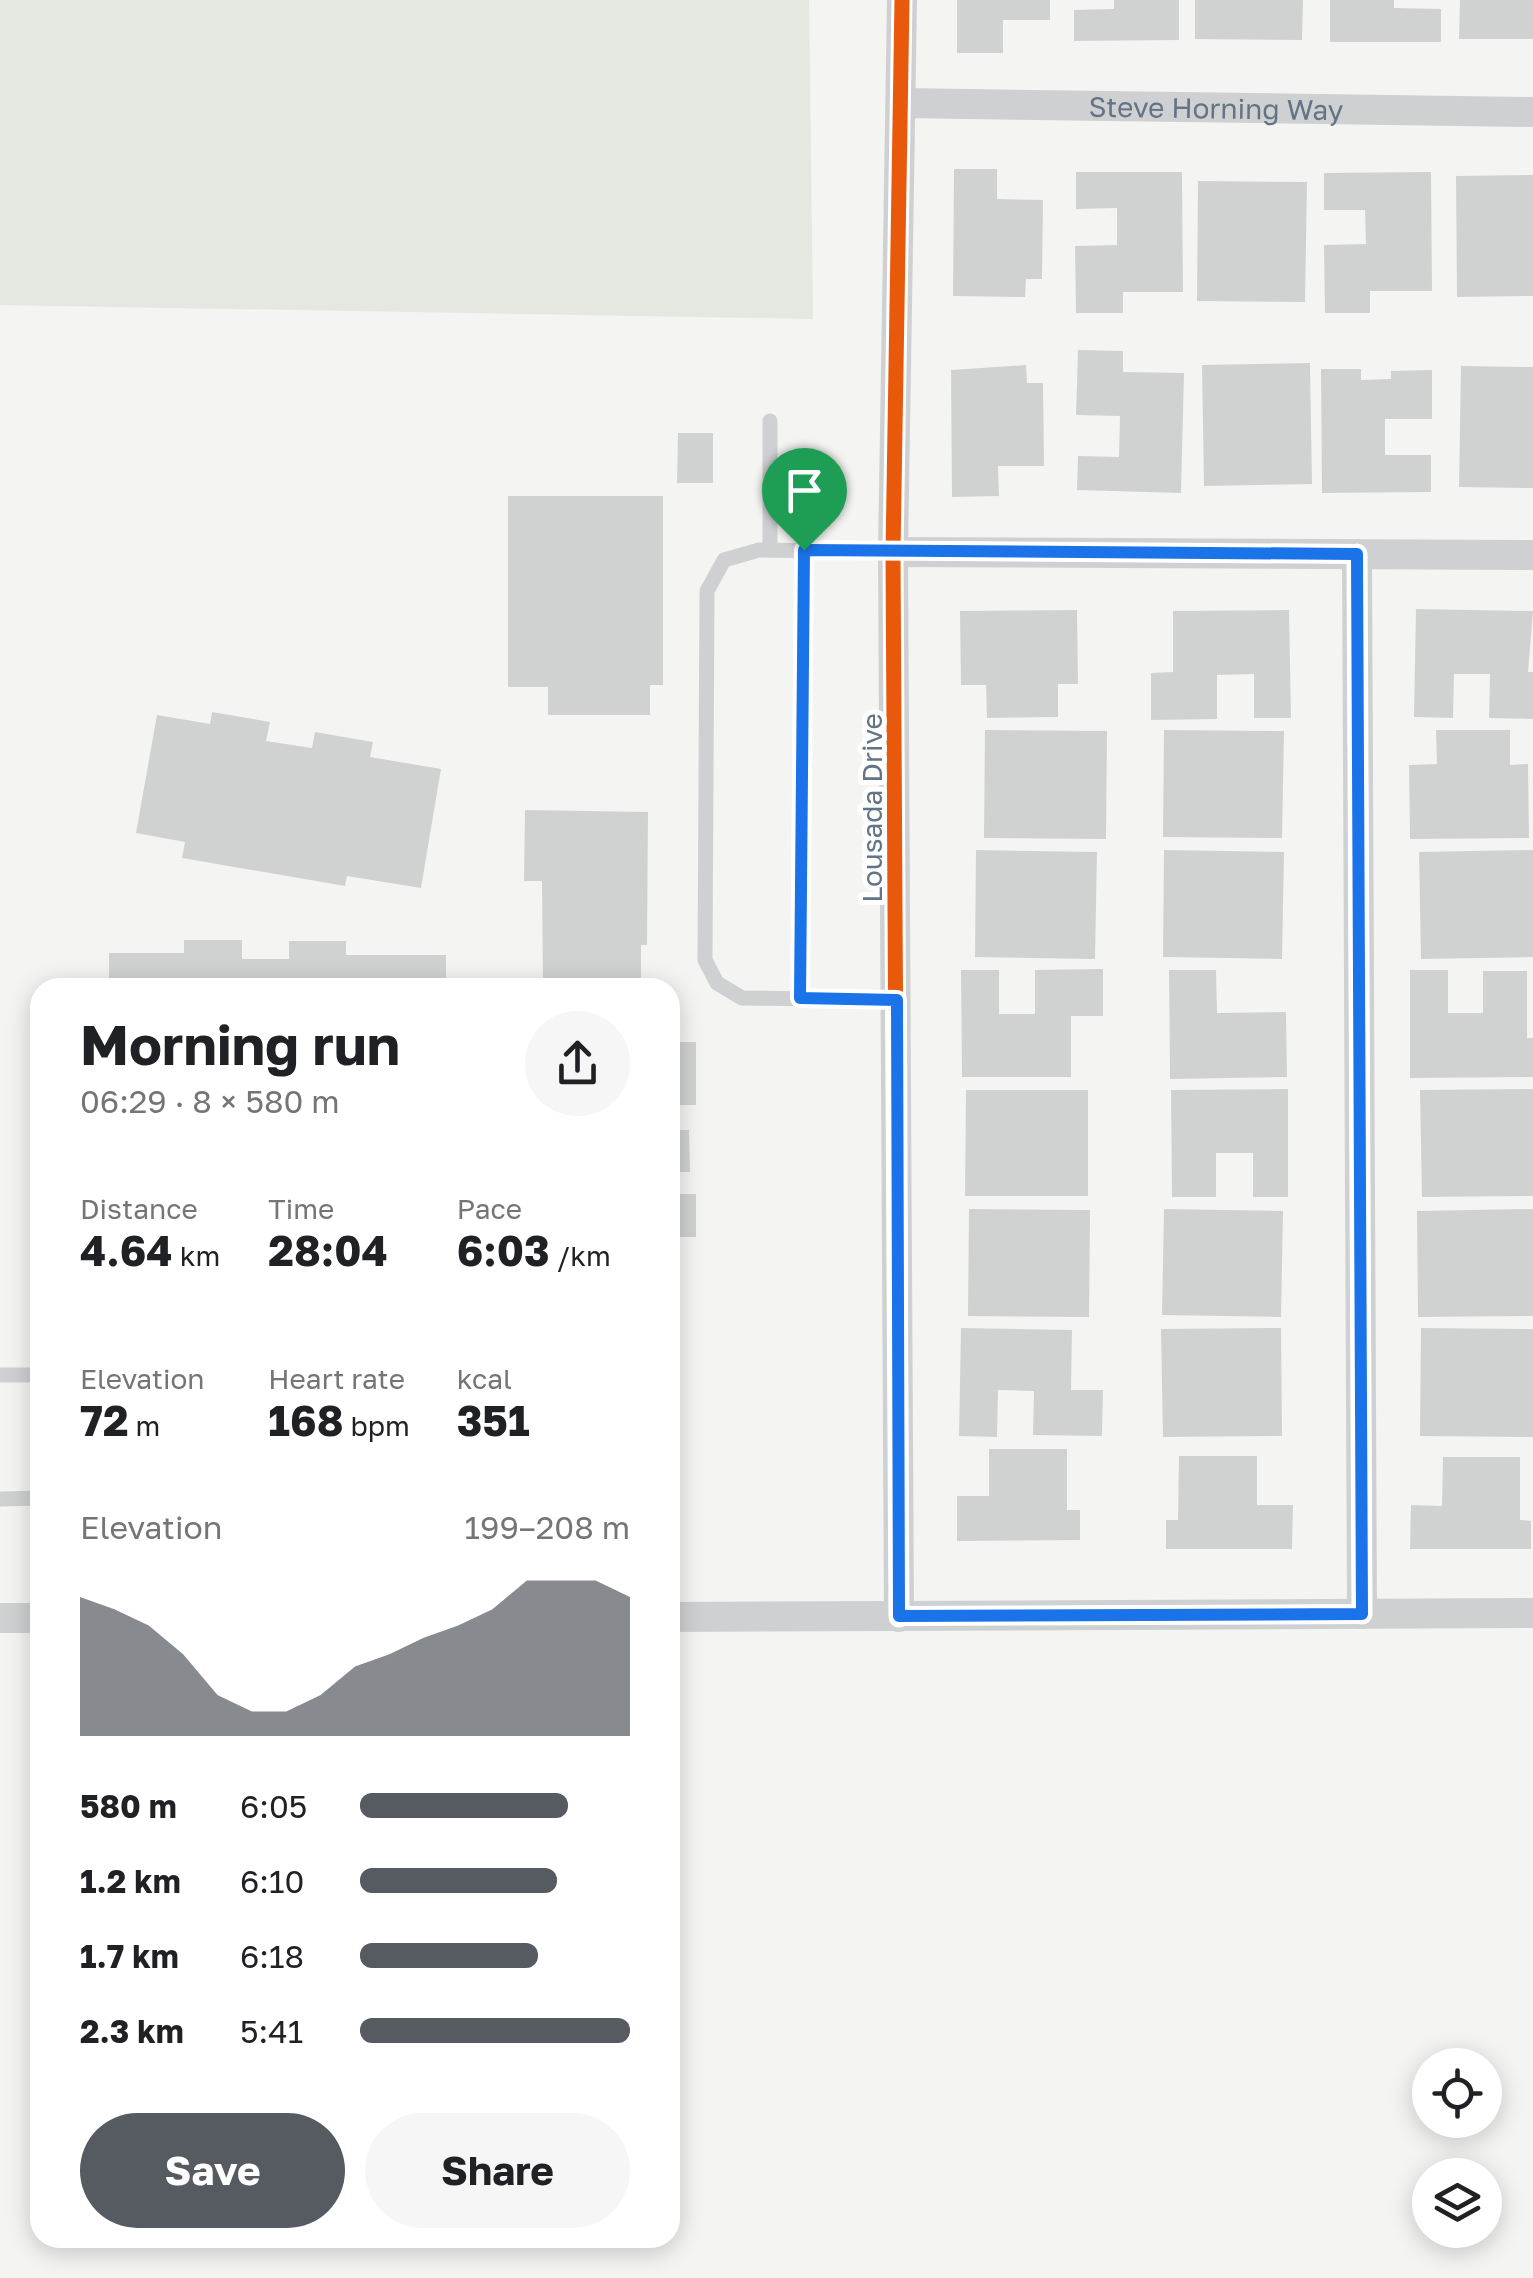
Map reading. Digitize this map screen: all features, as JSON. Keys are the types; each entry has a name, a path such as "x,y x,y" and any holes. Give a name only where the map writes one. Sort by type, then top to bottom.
{"street":[{"name":"Lousada Drive","path":"899,1616 893,552 902,0"},
{"name":"Steve Horning Way","path":"901,103 1533,112"},
{"path":"893,552 1533,555"},
{"path":"1357,554 1362,1614"},
{"path":"680,1617 1533,1614"},
{"path":"0,1618 30,1618"}],"lane":[{"path":"770,421 770,550"},
{"path":"893,552 770,550 724,560 707,591 704,960 717,984 742,998 897,1000"},
{"path":"800,998 804,550"},
{"path":"0,1375 30,1374"},
{"path":"0,1499 30,1498"}],"shaded area":[{"path":"0,0 809,0 813,319 0,305"}],"building":[{"path":"957,0 1050,0 1050,20 1003,20 1003,53 957,53"},
{"path":"1114,0 1179,0 1179,40 1074,41 1074,10 1114,9"},
{"path":"1195,0 1303,0 1302,40 1195,39"},
{"path":"1330,0 1394,0 1394,8 1441,9 1441,42 1330,42"},
{"path":"1460,0 1533,0 1533,39 1459,39"},
{"path":"954,169 997,169 997,199 1043,200 1042,279 1026,279 1025,297 953,296"},
{"path":"1076,172 1182,172 1183,292 1123,292 1123,313 1076,313 1075,246 1117,245 1117,208 1076,209"},
{"path":"1431,172 1432,291 1370,291 1370,313 1325,313 1324,245 1366,244 1365,210 1324,210 1324,173"},
{"path":"1533,175 1533,296 1457,297 1456,176"},
{"path":"1198,181 1307,182 1305,302 1197,301"},
{"path":"1078,350 1123,351 1123,372 1184,373 1181,493 1077,490 1078,456 1119,457 1120,416 1076,415"},
{"path":"1310,363 1312,484 1204,486 1202,365"},
{"path":"1026,365 1027,383 1043,383 1044,466 998,466 999,496 952,497 951,370"},
{"path":"1461,366 1533,367 1533,488 1459,487"},
{"path":"1321,369 1361,369 1361,380 1391,379 1391,371 1432,370 1432,419 1385,419 1385,455 1431,455 1431,492 1322,493"},
{"path":"678,433 713,433 713,483 677,483"},
{"path":"508,496 663,496 663,685 650,685 650,715 548,715 548,687 508,687"},
{"path":"1416,609 1533,611 1528,672 1533,672 1533,719 1489,718 1490,674 1454,674 1453,718 1414,717"},
{"path":"1077,610 1078,684 1058,684 1058,717 987,718 986,685 961,685 960,611"},
{"path":"1289,610 1291,718 1254,718 1254,674 1217,675 1217,719 1151,720 1151,673 1173,672 1173,611"},
{"path":"212,712 270,722 266,741 312,748 315,732 373,742 370,757 441,769 421,888 347,876 345,886 182,858 185,842 136,833 157,715 210,724"},
{"path":"985,730 1107,731 1106,839 984,838"},
{"path":"1164,730 1284,731 1282,838 1163,837"},
{"path":"1436,730 1510,730 1510,765 1528,764 1529,838 1410,839 1409,765 1437,764"},
{"path":"525,810 648,812 647,945 641,945 641,978 543,978 542,881 524,881"},
{"path":"976,850 1097,852 1095,959 975,957"},
{"path":"1164,850 1284,852 1282,959 1163,957"},
{"path":"1533,850 1533,957 1421,959 1419,852"},
{"path":"184,940 242,940 242,959 289,959 289,941 346,941 346,955 446,955 446,978 109,978 109,953 184,953"},
{"path":"1103,969 1103,1016 1071,1016 1071,1077 962,1077 961,970 999,970 999,1014 1035,1014 1035,970"},
{"path":"1169,970 1216,970 1217,1013 1286,1012 1287,1077 1170,1079"},
{"path":"1410,970 1448,970 1448,1013 1483,1013 1483,971 1527,971 1527,1038 1533,1038 1533,1077 1410,1078"},
{"path":"680,1042 696,1042 696,1105 680,1105"},
{"path":"1288,1089 1288,1197 1253,1197 1253,1153 1216,1153 1216,1197 1172,1197 1171,1090"},
{"path":"1533,1089 1533,1196 1422,1197 1420,1090"},
{"path":"966,1090 1088,1090 1088,1196 965,1196"},
{"path":"680,1130 689,1130 690,1172 680,1172"},
{"path":"680,1194 696,1194 696,1237 680,1237"},
{"path":"969,1209 1090,1210 1089,1317 968,1316"},
{"path":"1164,1209 1283,1211 1281,1317 1162,1315"},
{"path":"1533,1209 1533,1316 1418,1317 1417,1211"},
{"path":"961,1328 1072,1330 1071,1390 1103,1390 1102,1436 1033,1435 1034,1391 998,1390 997,1437 959,1436"},
{"path":"1281,1328 1282,1436 1163,1437 1161,1329"},
{"path":"1421,1328 1533,1329 1533,1437 1420,1436"},
{"path":"989,1449 1067,1449 1067,1510 1080,1510 1080,1540 957,1541 957,1496 989,1496"},
{"path":"1179,1456 1257,1456 1257,1505 1293,1505 1292,1549 1166,1549 1166,1520 1178,1520"},
{"path":"1443,1457 1520,1457 1520,1520 1531,1521 1531,1549 1410,1549 1411,1505 1442,1506"}],"cycle path":[{"path":"899,1617 893,552 902,0"},
{"path":"1357,554 1362,1614"}],"route":[{"path":"804,550 1357,554 1362,1614 899,1616 897,1000 800,998 804,550"}]}
